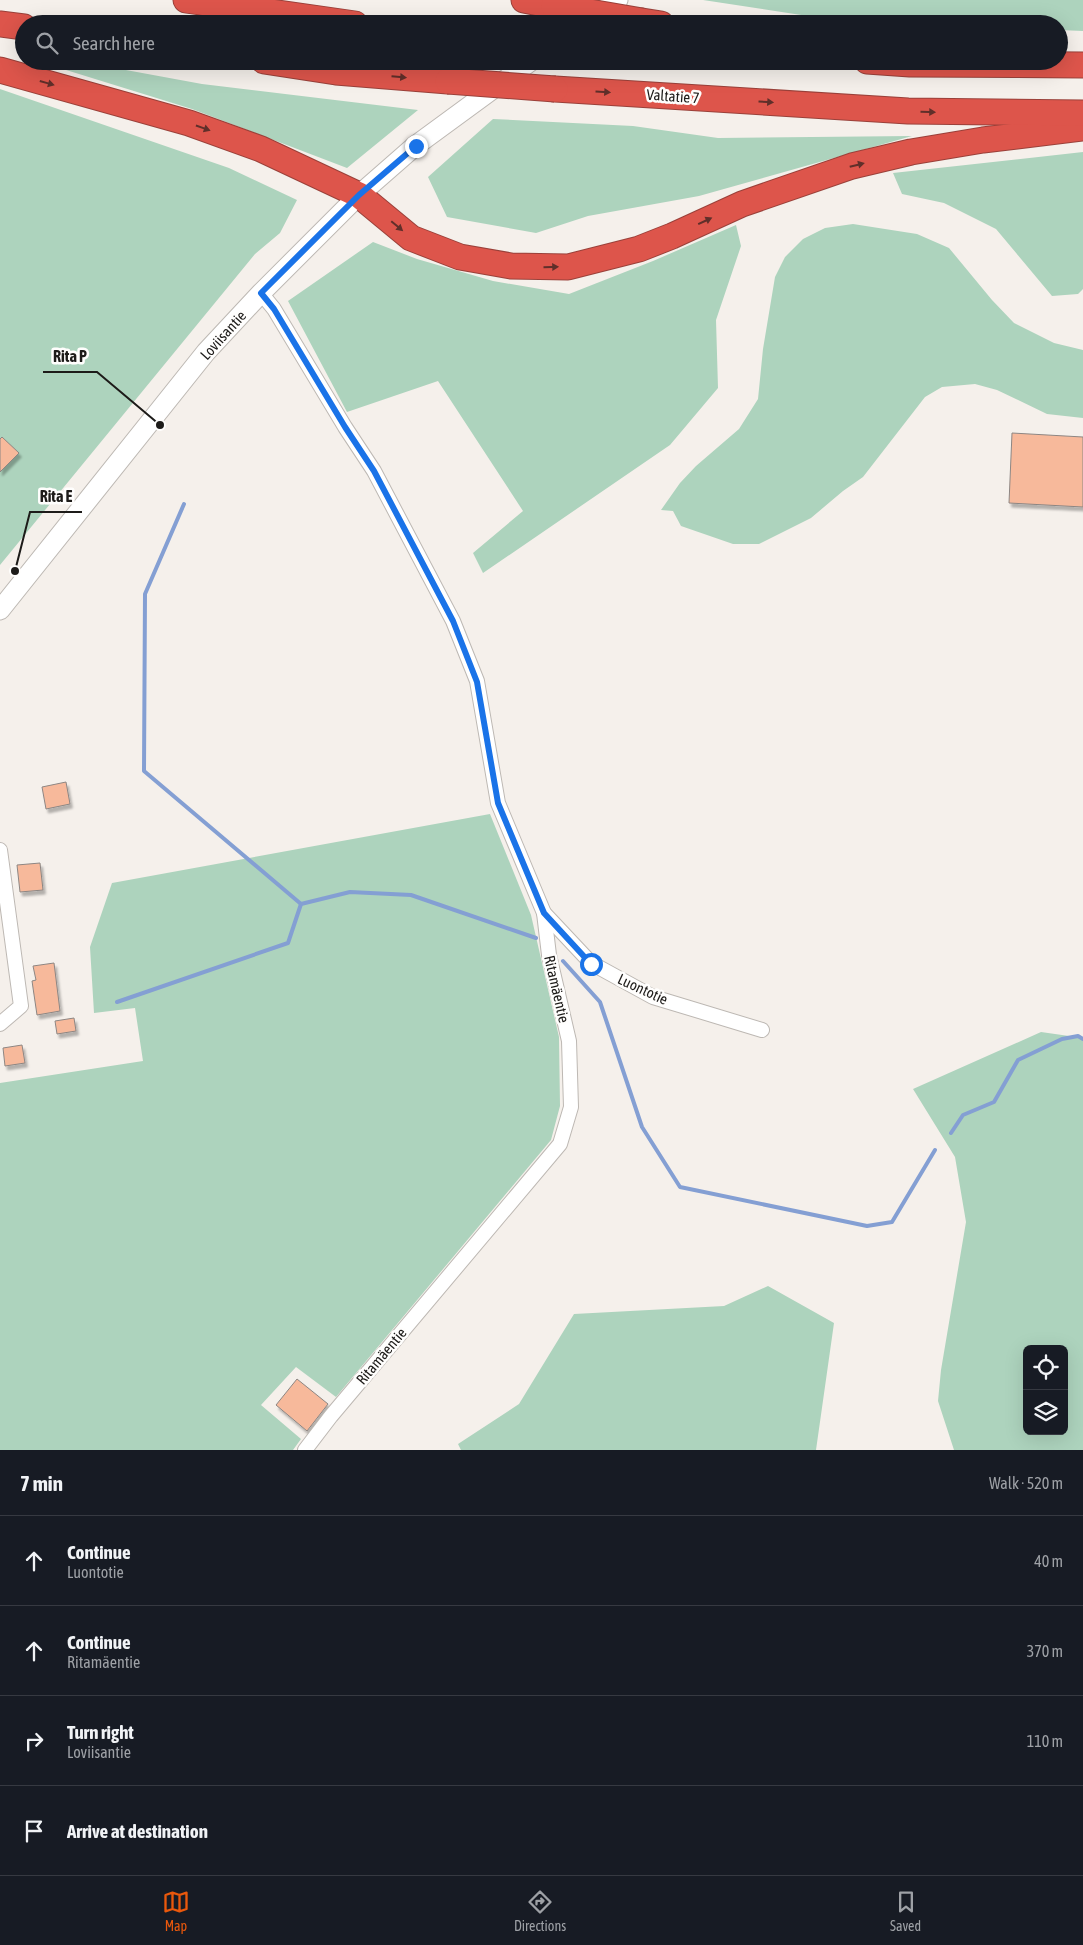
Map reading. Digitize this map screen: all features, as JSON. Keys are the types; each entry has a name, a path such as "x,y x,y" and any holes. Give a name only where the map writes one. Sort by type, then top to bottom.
{"highway":[{"path":"186,0 292,15"},
{"path":"524,0 609,15"},
{"path":"0,24 15,26"},
{"path":"1068,65 1083,65"},
{"path":"0,70 189,123 261,149 359,195 411,238 460,257 511,266 568,267 639,249 742,204 852,166 910,152 983,140 1083,128"},
{"name":"Valtatie 7","path":"323,70 555,89 908,111 1083,113"}],"main road":[{"path":"597,15 618,0"},
{"name":"Loviisantie","path":"0,610 206,352 261,293 359,195 416,146 519,70"}],"street":[{"name":"Ritamäentie","path":"261,293 274,309 345,427 374,471 453,621 477,682 498,803 544,913 549,955 569,1041 571,1107 560,1144 331,1416 305,1450"},
{"path":"0,850 21,1006 0,1024"},
{"name":"Luontotie","path":"544,913 591,964 653,997 762,1030"}],"green space":[{"path":"703,0 1083,0 1083,31 1068,30 1068,15 801,15"},
{"path":"66,70 126,70 202,84 418,110 347,168 192,109"},
{"path":"0,89 229,168 297,200 280,233 255,254 0,565"},
{"path":"493,119 633,126 718,138 912,136 699,196 588,216 536,233 447,217 428,177"},
{"path":"1083,152 1083,289 1078,294 1052,296 996,229 944,203 902,194 893,173"},
{"path":"853,224 917,234 949,248 992,300 1014,323 1054,343 1083,350 1083,418 1047,414 997,390 975,384 942,387 925,397 863,477 811,518 759,544 733,544 681,526 673,511 661,510 680,483 696,466 739,429 758,399 763,349 775,277 785,257 803,239 825,228"},
{"path":"736,225 741,246 716,320 718,388 670,445 483,573 473,553 523,511 438,381 347,412 288,301 373,242 417,259 493,281 569,294 653,261"},
{"path":"490,814 531,915 559,1037 560,1106 551,1140 336,1397 296,1367 261,1405 301,1439 293,1450 0,1450 0,1083 143,1061 135,1008 94,1013 90,947 112,883"},
{"path":"1041,1032 1083,1038 1083,1450 954,1450 938,1401 941,1370 966,1222 955,1157 913,1089"},
{"path":"768,1286 834,1323 816,1450 461,1450 458,1444 519,1404 574,1314 724,1306"}],"building":[{"path":"1012,433 1083,437 1083,507 1009,503"},
{"path":"2,437 19,453 0,472 0,439"},
{"path":"66,782 70,804 46,809 42,787"},
{"path":"40,863 43,890 20,892 17,865"},
{"path":"54,963 60,1011 37,1015 32,981 36,980 33,966"},
{"path":"74,1018 76,1031 57,1034 55,1021"},
{"path":"22,1045 25,1063 5,1066 3,1048"},
{"path":"297,1379 328,1404 307,1431 276,1405"}],"waterway":[{"path":"184,504 145,594 144,771 301,904"},
{"path":"117,1002 288,943 301,904 350,892 411,895 536,938"},
{"path":"563,961 600,1002 642,1127 680,1187 867,1226 892,1222 935,1150"},
{"path":"951,1133 963,1115 994,1102 1018,1060 1062,1039 1078,1036 1083,1039"}],"place":[{"name":"Rita P","path":"160,425"},
{"name":"Rita E","path":"15,571"}],"route":[{"path":"416,146 359,195 261,293 274,309 345,427 374,471 453,621 477,682 498,803 544,913 591,964"}]}
